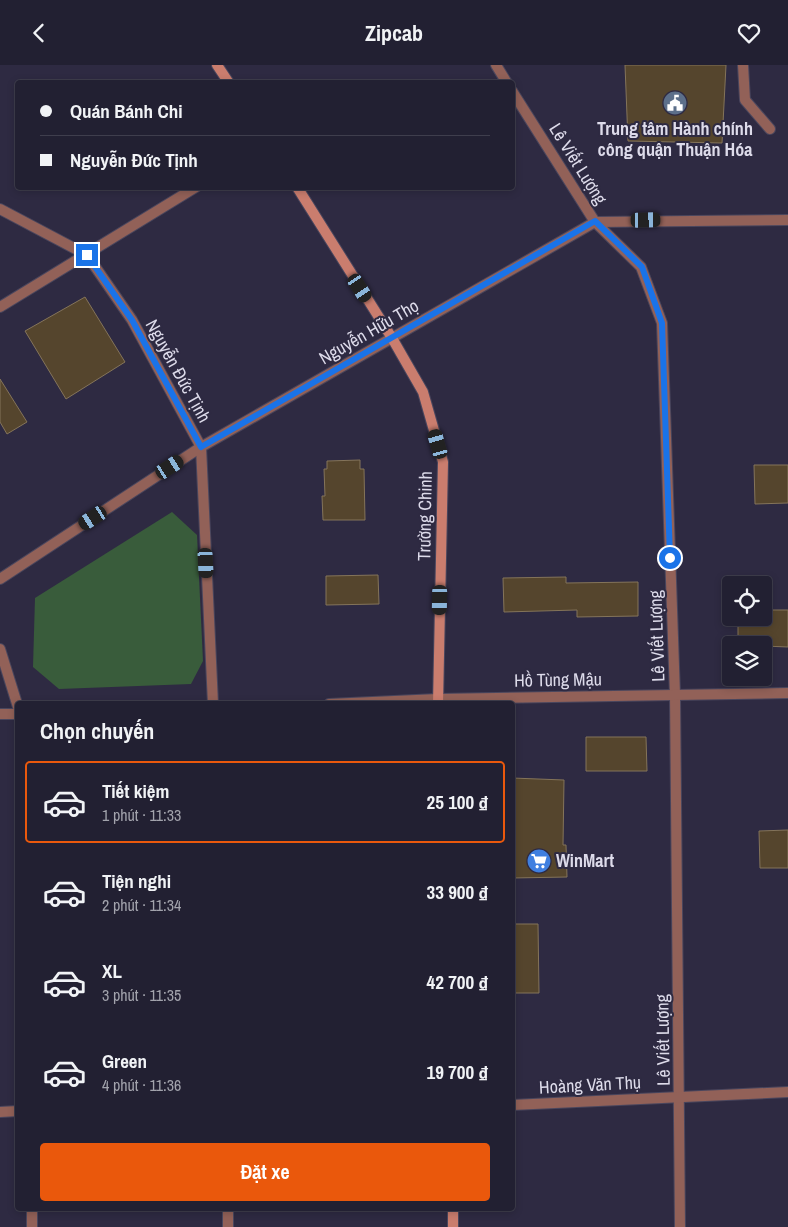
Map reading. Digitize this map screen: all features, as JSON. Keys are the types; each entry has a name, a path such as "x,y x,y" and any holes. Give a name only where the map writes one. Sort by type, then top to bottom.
{"street":[{"path":"217,65 227,80"},
{"path":"496,65 506,80"},
{"path":"743,65 745,100 770,129"},
{"name":"Lê Viết Lượng","path":"515,96 595,221 642,267 662,323 675,695 680,1227"},
{"path":"0,307 191,190"},
{"name":"Trường Chinh","path":"298,190 392,338 423,392 443,462 438,701"},
{"name":"Nguyễn Đức Tịnh","path":"0,209 87,255 132,320 201,447 213,701"},
{"name":"Nguyễn Hữu Thọ","path":"0,579 201,447 595,221 788,220"},
{"path":"0,649 16,701"},
{"name":"Hồ Tùng Mậu","path":"438,701 788,693"},
{"path":"0,714 15,714"},
{"name":"Hoàng Văn Thụ","path":"515,1105 788,1091"},
{"path":"0,1112 15,1111"},
{"path":"32,1211 32,1227"},
{"path":"228,1211 228,1227"},
{"path":"453,1211 453,1227"}],"green space":[{"path":"172,512 197,535 203,661 191,684 59,689 33,667 35,598"}],"building":[{"name":"Trung tâm Hành chính công quận Thuận Hóa","path":"625,65 726,65 722,143 628,141"},
{"path":"85,297 125,362 66,399 25,331"},
{"path":"0,379 27,422 7,434 0,422"},
{"path":"360,460 360,469 364,469 365,520 323,520 322,496 325,496 324,469 327,469 327,461"},
{"path":"754,465 788,465 788,503 755,504"},
{"path":"378,575 379,604 326,605 326,576"},
{"path":"566,577 566,583 638,582 638,616 577,617 577,610 504,612 503,578"},
{"path":"772,610 788,610 788,647 772,646 772,636 738,636 738,626 772,626"},
{"path":"586,737 646,737 647,771 586,771"},
{"path":"515,778 564,780 563,845 566,845 567,877 515,878"},
{"path":"788,830 788,868 760,868 759,831"},
{"path":"515,924 538,924 539,993 515,993"}],"place":[{"name":"Trung tâm Hành chính công quận Thuận Hóa","path":"675,103"},
{"name":"WinMart","path":"539,861"}],"route":[{"path":"87,255 132,320 201,447 595,221 642,267 662,323 670,558"}]}
